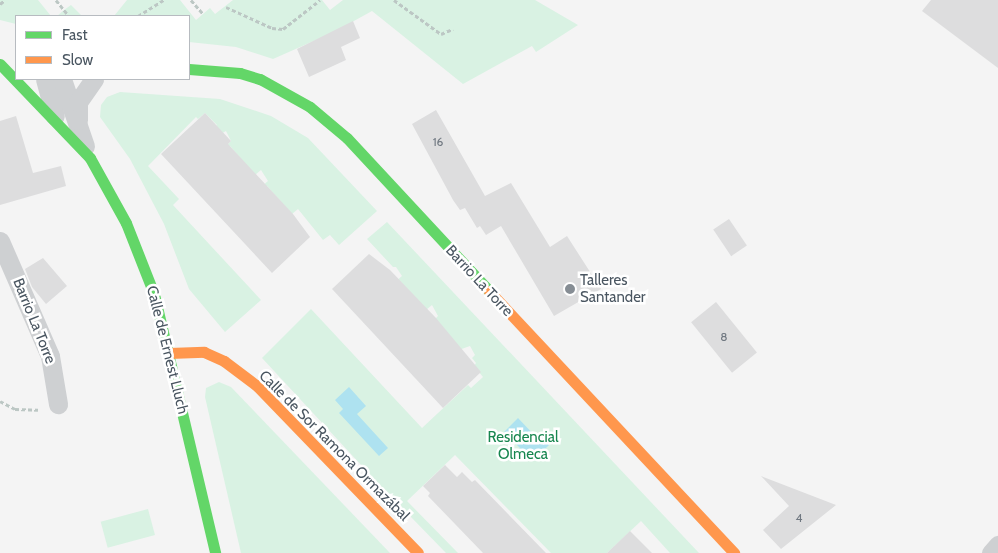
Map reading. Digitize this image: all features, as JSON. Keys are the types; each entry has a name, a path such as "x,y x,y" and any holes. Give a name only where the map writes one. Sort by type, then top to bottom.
{"street":[{"name":"Calle de Ernest Lluch","path":"0,64 15,79"},
{"name":"Barrio La Torre","path":"190,69 240,73 260,79 310,106 347,138 734,553"},
{"name":"Calle de Ernest Lluch","path":"16,80 56,119 90,158 111,192 140,258 154,294 215,553"},
{"name":"Calle de Ernest Lluch","path":"45,80 56,119"},
{"name":"Calle de Ernest Lluch","path":"62,80 90,158"},
{"name":"Calle de Ernest Lluch","path":"78,127 78,102 93,80"},
{"name":"Barrio La Torre","path":"0,241 50,356 58,404"},
{"name":"Calle de Sor Ramona Ormazábal","path":"169,353 204,352 224,361 256,385 418,553"},
{"path":"991,553 998,545"}],"path":[{"path":"0,4 5,0"},
{"path":"56,0 68,15"},
{"path":"140,15 164,0"},
{"path":"191,0 203,14"},
{"path":"226,7 272,28 283,29 320,0"},
{"path":"394,0 441,34 453,29"},
{"path":"0,401 15,409 38,410 58,404"}],"green space":[{"path":"0,0 38,0 50,15 15,15 15,24 0,20"},
{"path":"127,0 180,0 196,20 210,8 215,14 233,0 322,0 330,10 343,0 535,0 578,25 536,52 532,46 463,84 372,11 334,32 273,59 236,47 190,42 190,15 115,15"},
{"path":"71,5 81,15 58,15"},
{"path":"120,92 220,99 271,116 308,138 377,211 339,245 330,235 323,240 298,209 292,214 267,186 263,189 261,187 268,181 261,170 255,175 230,146 225,147 231,141 226,131 219,135 210,132 217,125 205,113 198,119 196,117 148,166 179,199 173,205 261,300 225,332 189,289 164,224 130,159 100,117 101,105 107,97"},
{"name":"Residencial Olmeca","path":"387,222 699,553 670,553 641,521 607,553 551,553 455,455 407,501 458,553 446,553 375,480 262,358 311,309 422,428 468,385 471,388 483,377 474,366 476,363 472,358 475,355 470,346 456,351 432,322 438,316 432,305 426,310 401,282 395,282 402,276 396,267 393,267 367,239"},
{"path":"219,382 231,387 390,553 241,553 205,397 206,388"},
{"path":"148,509 155,535 108,548 101,522"}],"water":[{"path":"349,387 366,406 357,414 388,448 379,456 339,413 343,409 335,400"},
{"path":"518,418 537,438 545,431 554,440 533,461 504,432"}],"building":[{"path":"931,0 998,0 998,68 922,11"},
{"path":"353,21 360,38 341,47 346,60 309,77 297,49"},
{"path":"436,110 485,196 511,183 550,247 567,236 601,289 554,316 501,226 486,235 480,226 477,228 465,208 460,210 453,200 412,124"},
{"path":"205,113 231,141 228,144 293,214 310,237 272,273 161,154"},
{"path":"16,116 33,173 61,166 66,186 0,205 0,121"},
{"path":"729,219 747,246 731,256 713,230"},
{"path":"369,254 390,270 436,318 481,372 443,408 332,289"},
{"path":"43,258 67,286 46,304 32,287 25,269"},
{"path":"716,302 757,353 732,373 691,322"},
{"path":"445,465 457,477 462,472 472,482 475,480 546,553 483,553 428,496 430,493 423,486"},
{"path":"761,476 836,505 781,549 763,530 789,506"},
{"path":"630,531 652,553 607,553"}],"traffic: fast":[{"path":"0,64 15,80"},
{"path":"190,69 240,73 260,79 310,107 347,138 489,291"},
{"path":"15,80 90,158 126,223 154,294 215,553"}],"traffic: slow":[{"path":"489,291 734,553"},
{"path":"169,353 204,352 224,361 256,385 418,553"}],"place":[{"name":"Talleres Santander","path":"570,289"}]}
